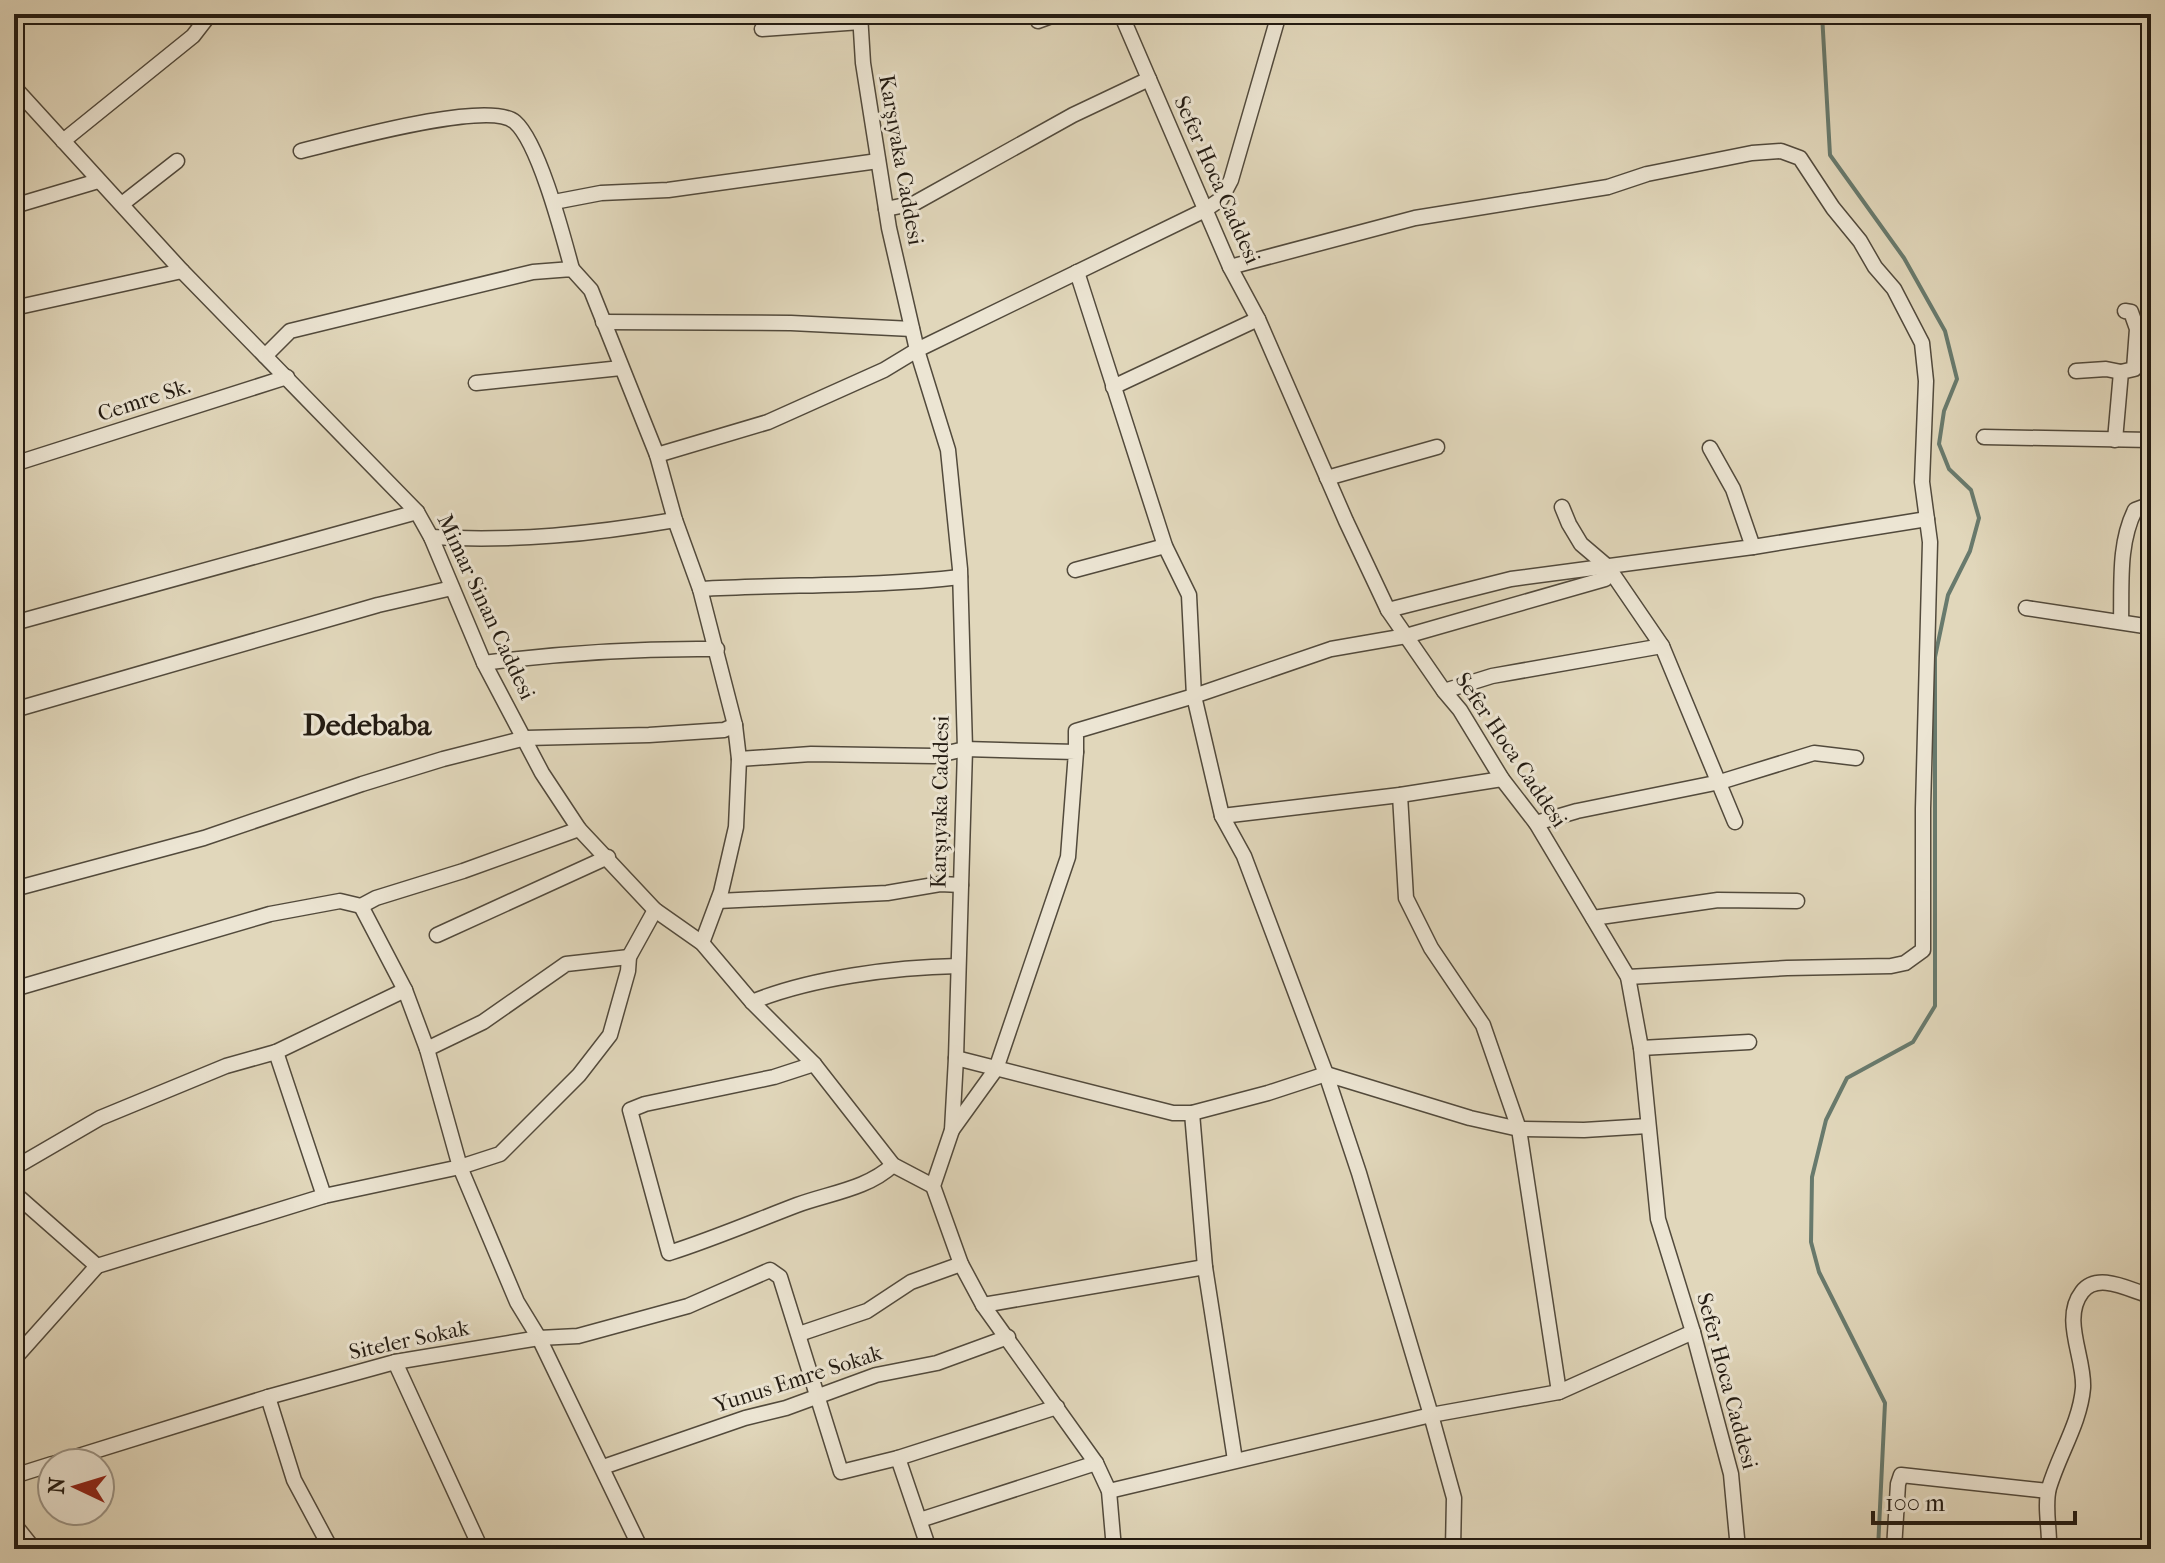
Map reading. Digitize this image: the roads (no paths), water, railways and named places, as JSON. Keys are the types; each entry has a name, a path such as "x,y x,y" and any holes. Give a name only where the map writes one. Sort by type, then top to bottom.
{"street":[{"path":"63,141 135,86 193,36 210,14"},
{"path":"1038,21 1057,14"},
{"name":"Sefer Hoca Caddesi","path":"1121,14 1230,267 1258,319 1388,610 1460,710 1502,779 1536,823 1628,977 1641,1048 1658,1219 1693,1332 1731,1474 1738,1549"},
{"path":"657,455 768,422 884,370 917,350 1205,210 1221,199 1231,180 1279,14"},
{"path":"762,29 860,18"},
{"name":"Karşıyaka Caddesi","path":"860,18 863,63 886,209 917,350 948,450 960,577 965,749 956,1058 952,1130 933,1186"},
{"path":"886,209 915,203 1073,115 1149,79"},
{"name":"Mimar Sinan Caddesi","path":"14,87 182,271 417,512 431,537 484,663 542,773 579,829 655,910 702,943 752,1002 814,1064 893,1165 933,1186"},
{"path":"301,151 433,120 496,115 514,120 525,135 554,202 572,269 591,290 657,455 675,520 700,589 735,725 739,759 736,827 718,901 702,943"},
{"path":"1230,267 1415,218 1608,187 1647,174 1752,153 1781,151 1800,158 1875,267 1894,289 1922,343 1926,381 1922,482 1930,542 1923,809 1923,950 1905,963 1891,966 1628,977"},
{"path":"122,204 177,161"},
{"path":"554,202 601,193 668,190 878,161"},
{"path":"14,206 98,181"},
{"path":"265,356 290,331 533,272 572,269"},
{"path":"14,308 182,271"},
{"path":"1077,272 1165,546 1189,595 1194,696 1222,816 1244,856 1326,1074 1359,1173 1431,1415 1454,1498 1453,1549"},
{"path":"2076,371 2106,369 2121,372 2134,369 2137,329 2131,312 2125,311"},
{"path":"1113,387 1258,319"},
{"path":"603,322 791,323 912,329"},
{"path":"476,383 621,368"},
{"path":"2115,440 2121,372"},
{"name":"Cemre Sk.","path":"14,464 287,377"},
{"path":"1984,437 2151,440"},
{"path":"1327,478 1437,447"},
{"path":"1710,448 1733,489 1753,547"},
{"path":"2121,622 2124,547 2128,525 2135,510 2151,504"},
{"path":"1562,507 1581,544 1608,567 1662,646 1735,822"},
{"path":"14,623 417,512"},
{"path":"1388,610 1511,579 1753,547 1927,519"},
{"path":"431,537 512,540 564,537 675,520"},
{"path":"1075,570 1165,546"},
{"path":"952,1130 996,1069 1068,857 1076,731 1194,696 1331,649 1406,636 1605,579 1608,567"},
{"path":"700,589 901,584 960,577"},
{"path":"14,710 304,629 378,605 452,588"},
{"path":"2026,608 2151,627"},
{"path":"1444,691 1492,676 1662,646"},
{"path":"484,663 591,652 717,649"},
{"path":"14,889 204,838 362,784 526,738 649,735 724,730 735,725"},
{"path":"739,759 811,754 934,756 965,749 1076,752"},
{"path":"1536,823 1577,811 1720,782 1814,753 1856,758"},
{"path":"1222,816 1400,795 1502,779"},
{"path":"1400,795 1406,898 1431,948 1483,1025 1519,1129 1559,1392"},
{"path":"14,989 270,914 340,901 361,906 376,898 463,871 579,829"},
{"path":"437,935 608,857"},
{"path":"718,901 887,893 940,884 961,885"},
{"path":"1593,918 1718,900 1797,901"},
{"path":"361,906 405,990 427,1049 460,1167 517,1302 539,1338 603,1467 638,1543 637,1549"},
{"path":"14,1359 97,1266 324,1196 460,1167 500,1154 579,1075 610,1035 629,957 655,910"},
{"path":"427,1049 483,1022 566,964 629,957"},
{"path":"752,1002 779,991 814,983 925,967 958,966"},
{"path":"14,1168 100,1118 226,1066 276,1052 405,990"},
{"path":"1641,1048 1749,1042"},
{"path":"276,1052 324,1196"},
{"path":"956,1058 1173,1113 1192,1113 1326,1074 1470,1118 1519,1129 1584,1130 1648,1126"},
{"path":"814,1064 774,1077 630,1110 669,1253 855,1187 881,1176 893,1165"},
{"path":"1192,1113 1205,1267 1235,1460"},
{"path":"933,1186 961,1264 983,1305 1096,1463 1109,1491 1114,1549"},
{"path":"14,1193 97,1266"},
{"path":"961,1264 911,1282 867,1311 799,1334 841,1472 898,1458 1057,1407"},
{"path":"983,1305 1205,1267"},
{"name":"Siteler Sokak","path":"108,1447 268,1397 395,1362 539,1338 578,1336 688,1306 770,1270 780,1277 799,1334"},
{"path":"2049,1549 2048,1491 2077,1414 2083,1386 2074,1310 2082,1291 2093,1283 2107,1282 2151,1296"},
{"path":"1109,1491 1431,1415 1559,1392 1693,1332"},
{"name":"Yunus Emre Sokak","path":"603,1467 876,1375 937,1363 1008,1337"},
{"path":"395,1362 481,1549"},
{"path":"268,1397 294,1480 331,1549"},
{"path":"898,1458 929,1549"},
{"path":"920,1520 1096,1463"},
{"name":"Siteler Sokak","path":"14,1476 36,1469"},
{"path":"1894,1549 1901,1475 2048,1491"},
{"path":"14,1524 34,1549"}],"waterway":[{"path":"1822,14 1830,155 1904,258 1945,331 1957,379 1944,411 1939,444 1949,469 1971,490 1979,518 1970,551 1948,595 1935,657 1935,1006 1913,1042 1847,1078 1826,1120 1812,1177 1811,1242 1819,1272 1885,1403 1878,1549"}],"district":[{"name":"Dedebaba","path":"367,725"}]}
